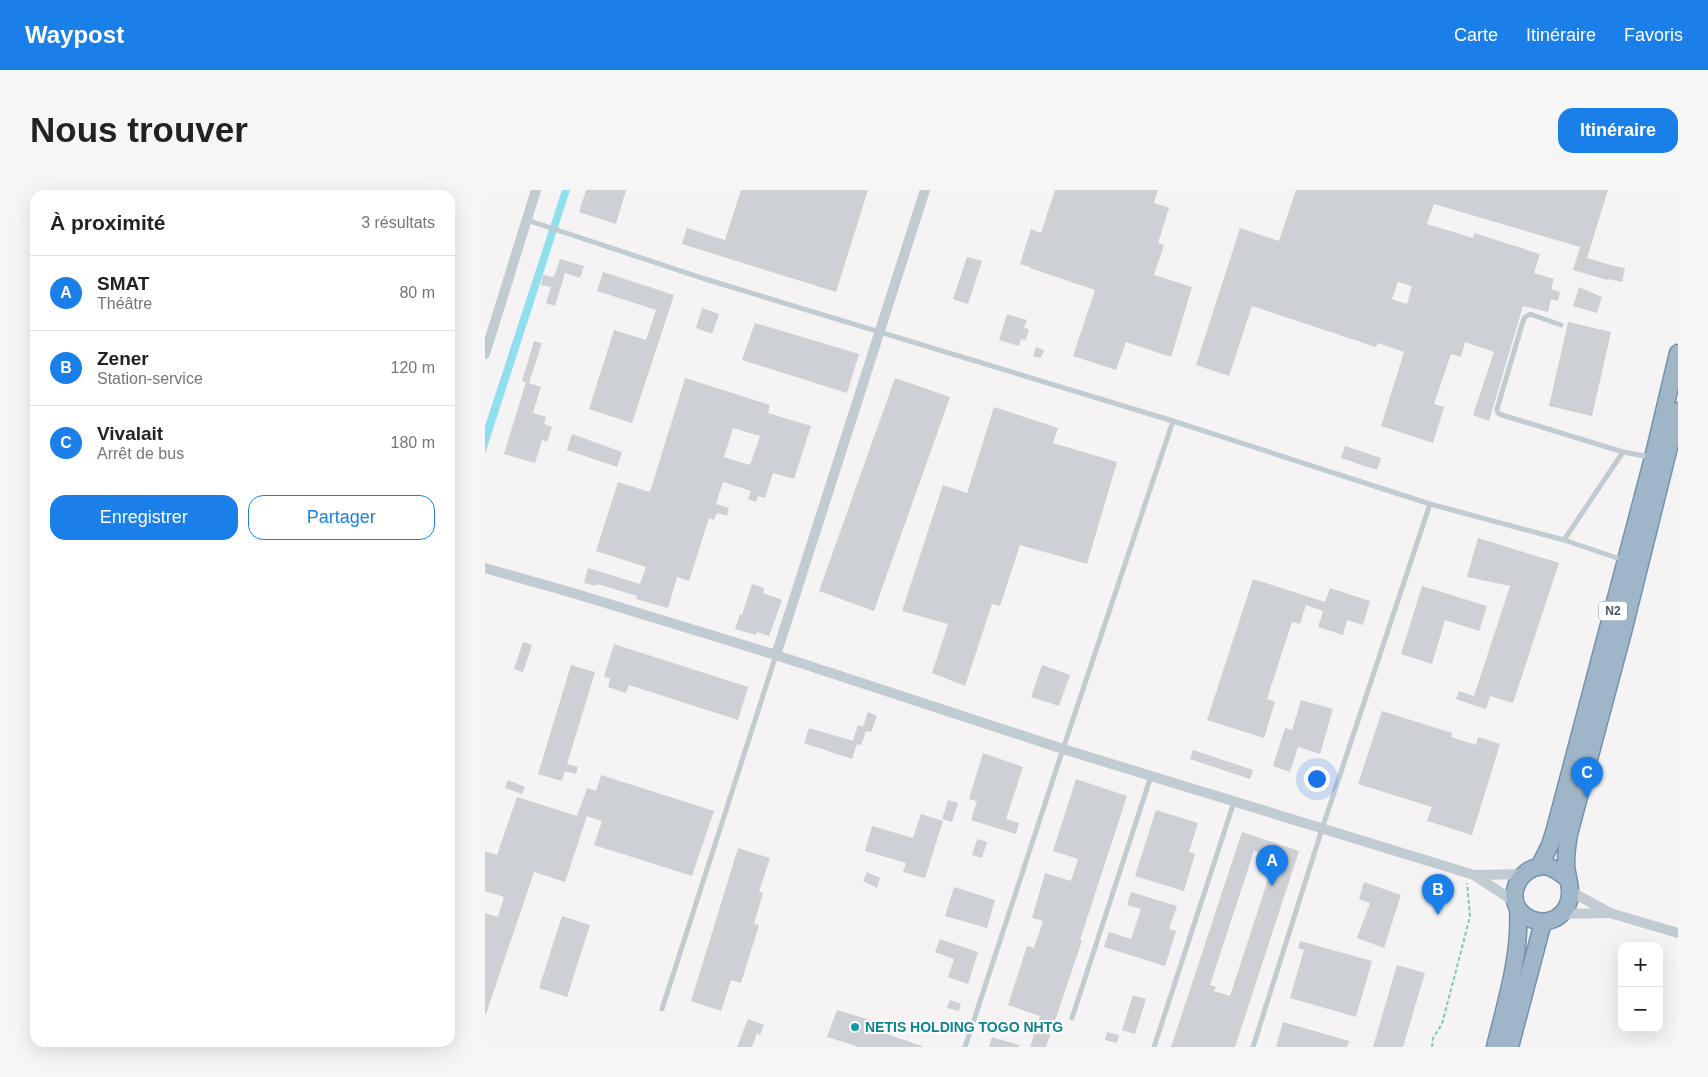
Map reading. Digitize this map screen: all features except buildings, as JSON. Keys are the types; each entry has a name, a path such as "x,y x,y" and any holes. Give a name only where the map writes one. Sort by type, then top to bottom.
{"highway":[{"name":"N2","path":"1539,867 1550,845 1555,828 1653,458 1678,353"},
{"name":"N2","path":"1569,885 1566,852 1569,834 1678,411"},
{"path":"1495,1047 1516,958 1519,925 1515,887 1527,870 1539,867 1555,869 1569,885 1569,903 1563,914 1557,918 1543,922 1528,919 1517,905"},
{"path":"1510,1047 1543,922"}],"street":[{"path":"485,354 536,190"},
{"path":"775,655 881,332 925,190"},
{"path":"485,320 495,324"},
{"path":"485,568 775,655 1063,749 1470,874 1517,905"},
{"path":"1470,874 1523,874"},
{"path":"1569,885 1610,913"},
{"path":"1563,914 1610,913 1678,933"}],"lane":[{"path":"527,220 705,279 1173,421 1430,504 1564,540 1626,561"},
{"path":"1561,325 1530,314 1524,318 1497,409 1499,413 1623,452 1653,458"},
{"path":"965,1047 1173,421"},
{"path":"1564,540 1623,452"},
{"path":"1253,1047 1322,829 1430,504"},
{"path":"662,1008 775,655"},
{"path":"1073,1018 1151,776"},
{"path":"1154,1047 1234,802"}],"path":[{"path":"1431,1047 1433,1038 1442,1024 1465,936 1469,916 1470,874"}],"water":[{"path":"562,190 570,190 485,454 485,426"}],"place":[{"name":"Vivalait","path":"1587,798"},
{"name":"SMAT","path":"1272,886"},
{"name":"Zener","path":"1438,915"},
{"name":"NETIS HOLDING TOGO NHTG","path":"855,1027"}]}
